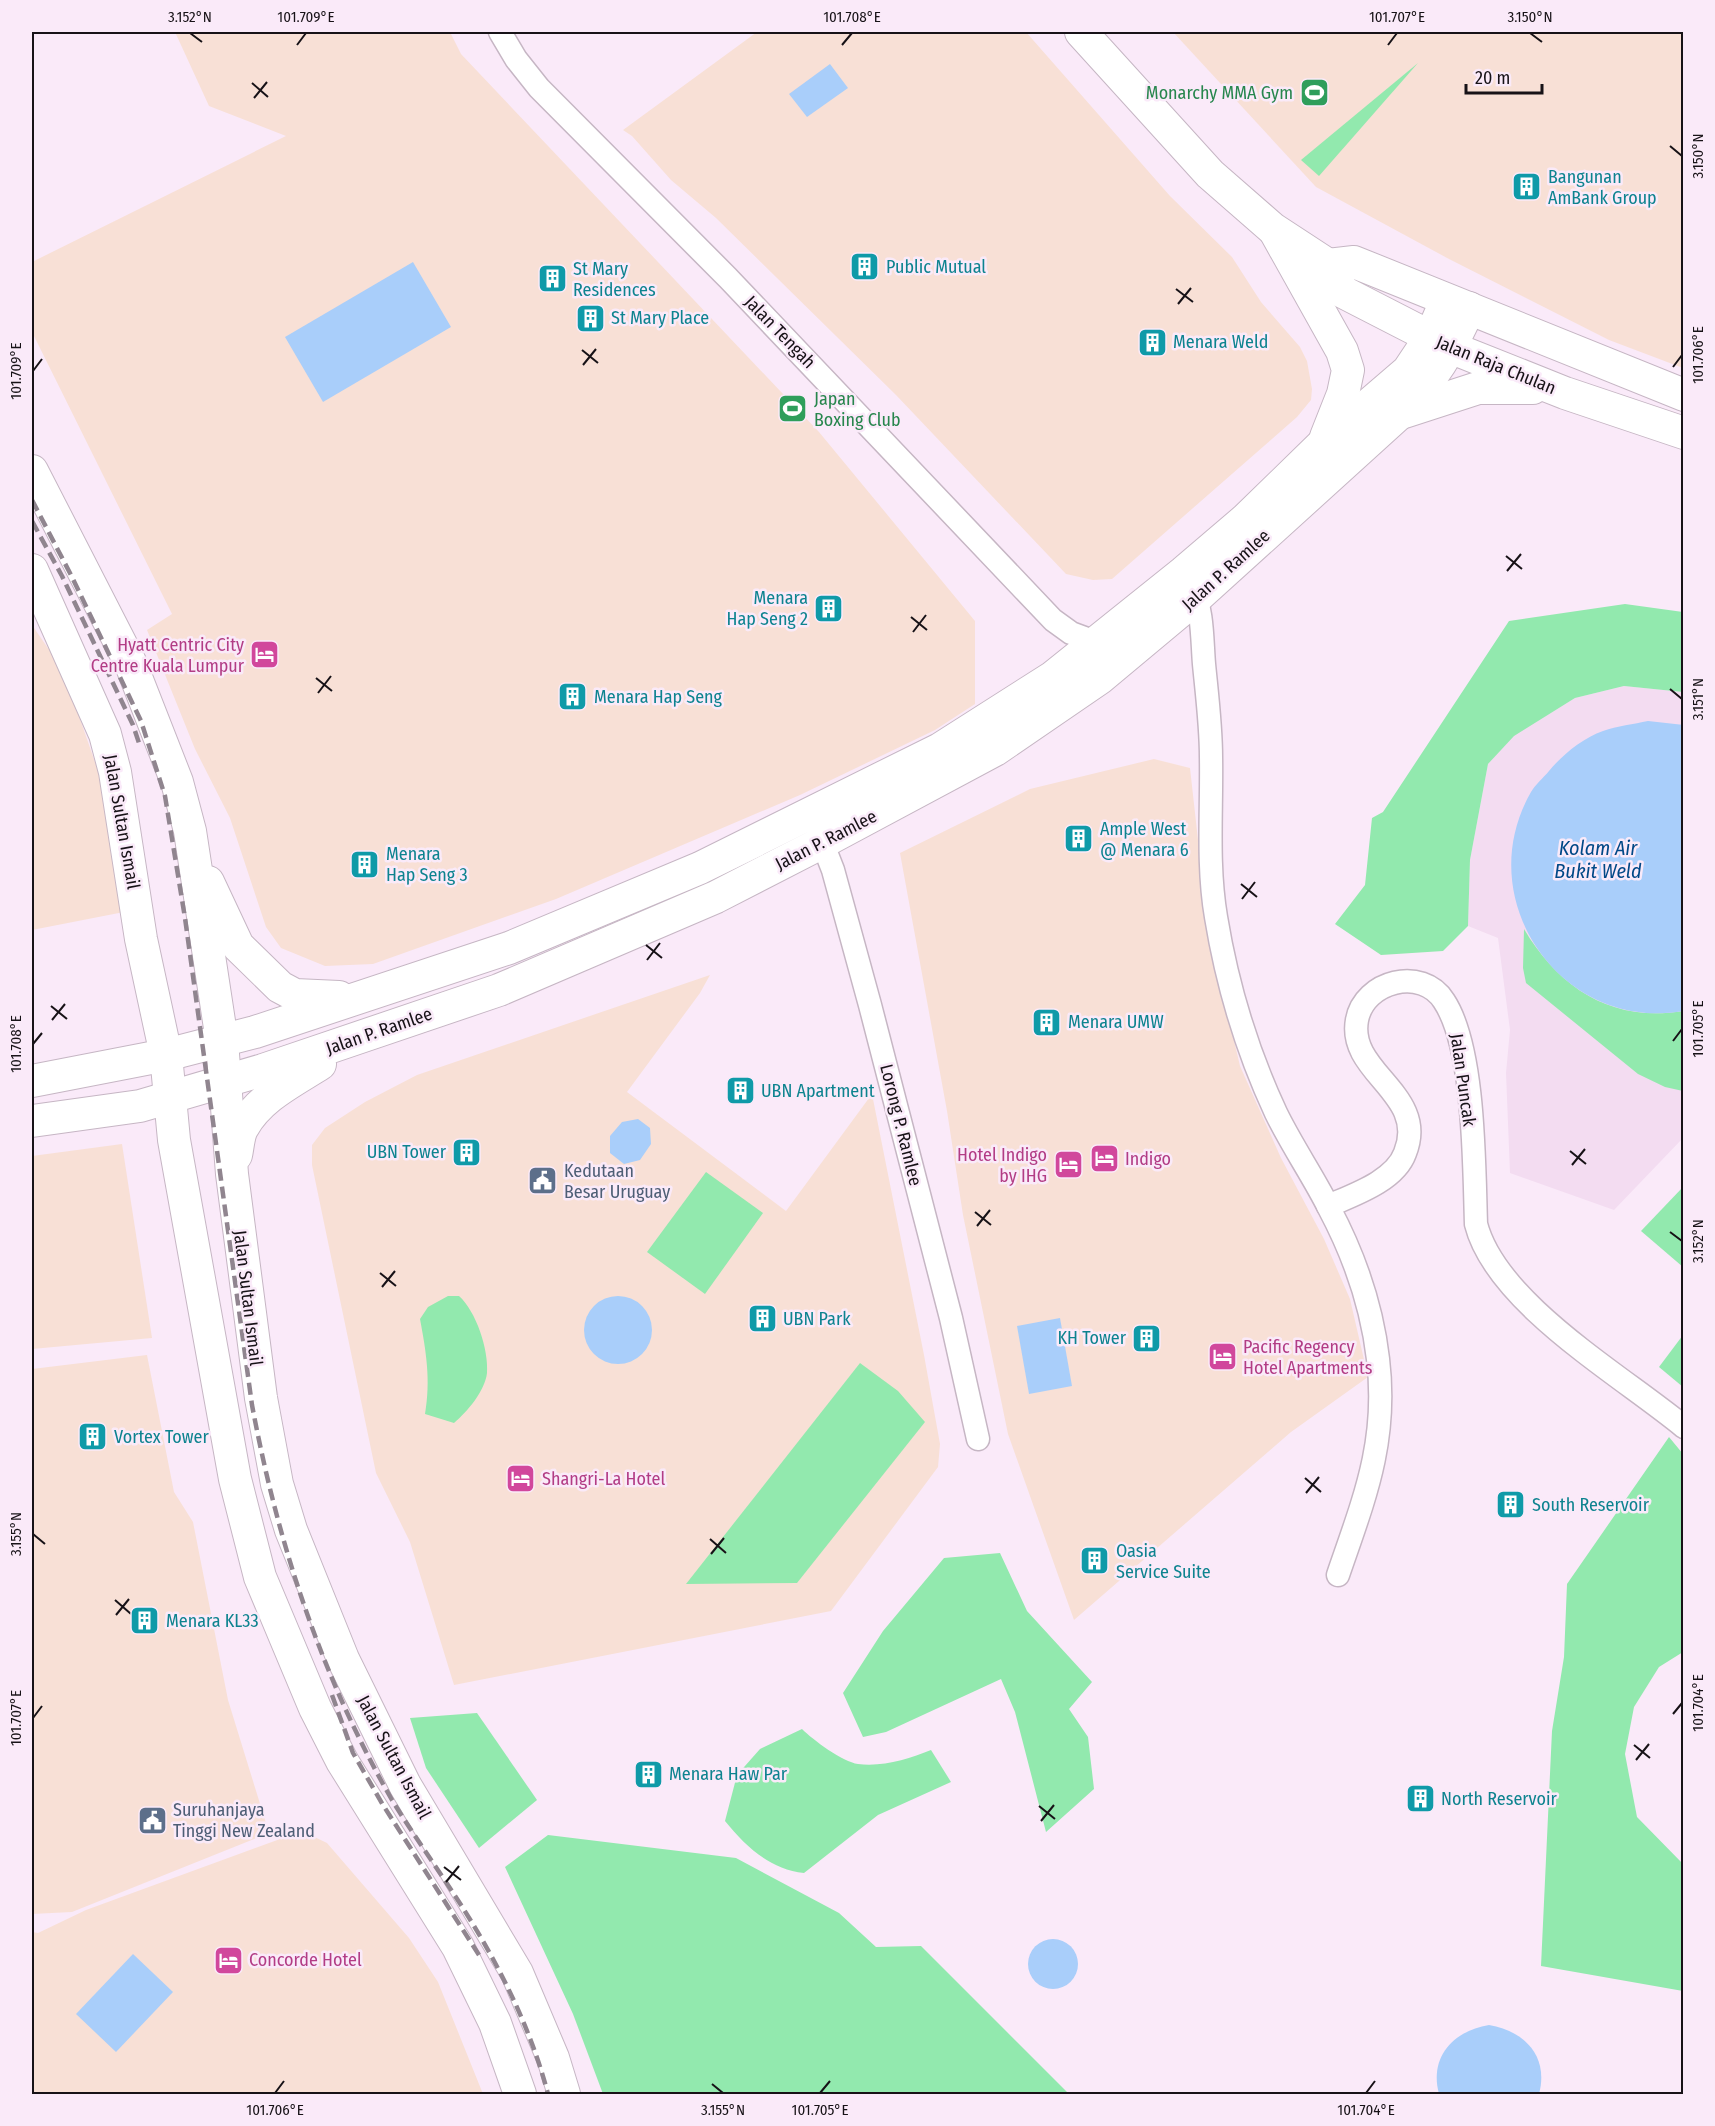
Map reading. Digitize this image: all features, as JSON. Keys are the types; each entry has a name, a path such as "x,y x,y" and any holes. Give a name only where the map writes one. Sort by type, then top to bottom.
{"main road":[{"name":"Jalan Raja Chulan","path":"1081,32 1210,174 1273,229 1328,265 1343,292 1441,343 1565,393 1683,433"},
{"path":"1273,229 1342,351 1348,370 1343,394 1323,444"},
{"path":"1328,265 1354,262 1683,395"},
{"name":"Jalan P. Ramlee","path":"32,1121 140,1106 357,1040 500,990 716,897 817,828 1009,707 1098,642 1190,585 1400,413 1424,388 1457,305"},
{"name":"Jalan P. Ramlee","path":"32,1081 166,1055 222,1041 370,995 509,948 700,868 817,828 995,750 1100,678 1190,585 1246,519 1323,444 1441,343"},
{"path":"1400,413 1478,388 1522,386 1565,393"},
{"name":"Jalan Sultan Ismail","path":"32,471 130,662 177,782 196,859 222,1041 232,1174 261,1398 277,1484 291,1530 343,1659 405,1785 518,1972 553,2058 564,2094"},
{"name":"Jalan Sultan Ismail","path":"32,570 105,734 115,772 141,939 166,1055 174,1140 235,1479 260,1577 315,1708 347,1770 458,1947 495,2023 520,2094"},
{"path":"196,859 238,946 280,987 295,995 330,998 370,995"},
{"path":"700,868 716,897"},
{"path":"232,1174 241,1129 260,1105 283,1087 357,1040"},
{"path":"140,1106 161,1120 174,1140"}],"street":[{"name":"Jalan Tengah","path":"500,32 516,59 539,88 720,270 1053,620 1071,633 1098,642"},
{"path":"1190,585 1212,755 1214,898 1230,982 1244,1035 1275,1110 1328,1206 1360,1278 1371,1318 1381,1392 1379,1440 1371,1479 1338,1575"},
{"name":"Lorong P. Ramlee","path":"817,828 833,870 897,1106 951,1318 978,1439"},
{"name":"Jalan Puncak","path":"1328,1206 1378,1182 1405,1156 1411,1134 1406,1111 1364,1056 1356,1024 1358,1014 1368,997 1385,984 1418,982 1444,999 1461,1036 1468,1092 1476,1224 1491,1262 1512,1289 1552,1325 1683,1427"}],"shaded area":[{"path":"175,32 450,32 461,54 819,432 975,621 975,704 935,730 800,795 556,899 373,964 325,966 281,948 266,927 230,818 195,749 147,630 172,614 32,332 32,262 286,136 209,106"},
{"path":"757,32 1026,32 1170,196 1232,257 1261,302 1300,347 1307,361 1312,389 1311,400 1297,417 1112,579 1093,580 1066,574 896,395 716,218 671,180 632,136 623,130"},
{"path":"1173,32 1683,32 1683,368 1609,340 1449,259 1316,187"},
{"path":"32,625 63,670 121,837 124,912 32,930"},
{"path":"1624,686 1683,692 1683,1138 1614,1210 1510,1173 1506,1073 1510,1030 1498,938 1468,926 1470,860 1488,764 1514,735 1575,698"},
{"path":"1154,759 1190,768 1208,930 1240,1066 1281,1158 1324,1239 1350,1299 1368,1377 1291,1432 1074,1620 1008,1434 963,1215 947,1111 900,853 1030,789"},
{"path":"710,975 700,993 627,1092 786,1211 872,1094 940,1444 938,1467 831,1611 454,1685 410,1542 376,1473 312,1165 312,1145 325,1128 365,1102 417,1075"},
{"path":"122,1144 152,1338 32,1349 32,1156"},
{"path":"147,1355 174,1492 193,1522 228,1700 269,1833 72,1912 32,1914 32,1369"},
{"name":"Concorde Hotel","path":"302,1831 327,1843 409,1938 438,1982 483,2094 32,2094 32,1932 38,1933 86,1910"}],"green space":[{"path":"1418,63 1319,176 1301,160"},
{"path":"1625,604 1683,612 1683,692 1624,686 1575,698 1514,736 1488,764 1470,860 1468,926 1443,951 1381,955 1335,924 1365,885 1372,818 1383,812 1509,621"},
{"path":"1524,929 1554,968 1590,997 1633,1012 1683,1011 1683,1091 1665,1087 1638,1074 1526,983 1523,968"},
{"path":"706,1172 763,1213 705,1294 647,1252"},
{"path":"1683,1187 1683,1267 1641,1231"},
{"path":"448,1296 459,1296 471,1311 484,1342 487,1364 483,1387 470,1407 454,1423 425,1414 428,1377 420,1319 428,1307"},
{"path":"1683,1335 1683,1387 1659,1367"},
{"path":"860,1363 898,1391 925,1422 797,1583 686,1584"},
{"path":"1669,1437 1683,1454 1683,1652 1659,1667 1634,1707 1625,1754 1637,1817 1683,1864 1683,1991 1541,1966 1552,1731 1564,1657 1567,1584"},
{"path":"1000,1553 1027,1611 1092,1682 1069,1709 1088,1737 1094,1789 1046,1832 1015,1712 1001,1679 886,1732 863,1737 843,1693 883,1631 944,1558"},
{"path":"477,1713 537,1800 479,1848 426,1768 410,1718"},
{"path":"802,1729 837,1755 858,1764 896,1762 931,1750 951,1782 878,1815 804,1873 780,1867 750,1848 725,1821 737,1775 760,1749"},
{"path":"548,1835 736,1858 839,1913 876,1947 921,1946 1069,2094 603,2094 573,2014 505,1867"}],"water":[{"path":"830,64 848,88 807,117 789,94"},
{"path":"413,262 451,327 323,402 285,337"},
{"name":"Kolam Air Bukit Weld","path":"1648,721 1684,725 1683,1011 1639,1012 1599,1001 1565,979 1538,950 1520,914 1512,875 1515,833 1531,792 1537,784 1567,753 1595,734 1620,726"},
{"path":"638,1119 650,1128 651,1144 640,1160 624,1164 610,1153 610,1136 622,1122"},
{"path":"618,1296 631,1299 642,1306 649,1317 652,1330 649,1343 642,1354 631,1361 618,1364 605,1361 594,1354 587,1343 584,1330 587,1317 594,1306 605,1299"},
{"path":"1060,1318 1072,1386 1029,1394 1017,1326"},
{"path":"1048,1939 1058,1939 1071,1946 1078,1959 1078,1969 1071,1982 1058,1989 1048,1989 1039,1985 1032,1978 1028,1969 1028,1959 1032,1950 1039,1943"},
{"path":"133,1954 173,1992 116,2052 76,2014"},
{"path":"1489,2025 1513,2033 1531,2048 1540,2068 1539,2094 1439,2094 1438,2068 1447,2048 1465,2033"}],"railway":[{"path":"32,500 72,577 141,721 165,796 185,918 252,1405 275,1508 305,1608 344,1706 392,1800 495,1962 534,2049 548,2094"},
{"path":"32,521 62,576 133,725 140,746"},
{"path":"332,1695 353,1753 383,1805 479,1955"}],"place":[{"name":"Monarchy MMA Gym","path":"1314,93"},
{"name":"Bangunan AmBank Group","path":"1527,187"},
{"name":"Public Mutual","path":"865,267"},
{"name":"St Mary Residences","path":"552,279"},
{"name":"St Mary Place","path":"590,318"},
{"name":"Menara Weld","path":"1152,342"},
{"name":"Japan Boxing Club","path":"793,409"},
{"name":"Menara Hap Seng 2","path":"829,608"},
{"name":"Hyatt Centric City Centre Kuala Lumpur","path":"265,655"},
{"name":"Menara Hap Seng","path":"573,697"},
{"name":"Ample West @ Menara 6","path":"1079,839"},
{"name":"Menara Hap Seng 3","path":"365,864"},
{"name":"Menara UMW","path":"1047,1022"},
{"name":"UBN Apartment","path":"740,1091"},
{"name":"UBN Tower","path":"467,1152"},
{"name":"Indigo","path":"1104,1159"},
{"name":"Hotel Indigo by IHG","path":"1068,1165"},
{"name":"Kedutaan Besar Uruguay","path":"543,1181"},
{"name":"UBN Park","path":"762,1319"},
{"name":"KH Tower","path":"1147,1338"},
{"name":"Pacific Regency Hotel Apartments","path":"1222,1357"},
{"name":"Vortex Tower","path":"93,1437"},
{"name":"Shangri-La Hotel","path":"521,1479"},
{"name":"South Reservoir","path":"1511,1505"},
{"name":"Oasia Service Suite","path":"1095,1561"},
{"name":"Menara KL33","path":"145,1621"},
{"name":"Menara Haw Par","path":"648,1774"},
{"name":"North Reservoir","path":"1420,1799"},
{"name":"Suruhanjaya Tinggi New Zealand","path":"152,1820"},
{"name":"Concorde Hotel","path":"228,1960"}]}
